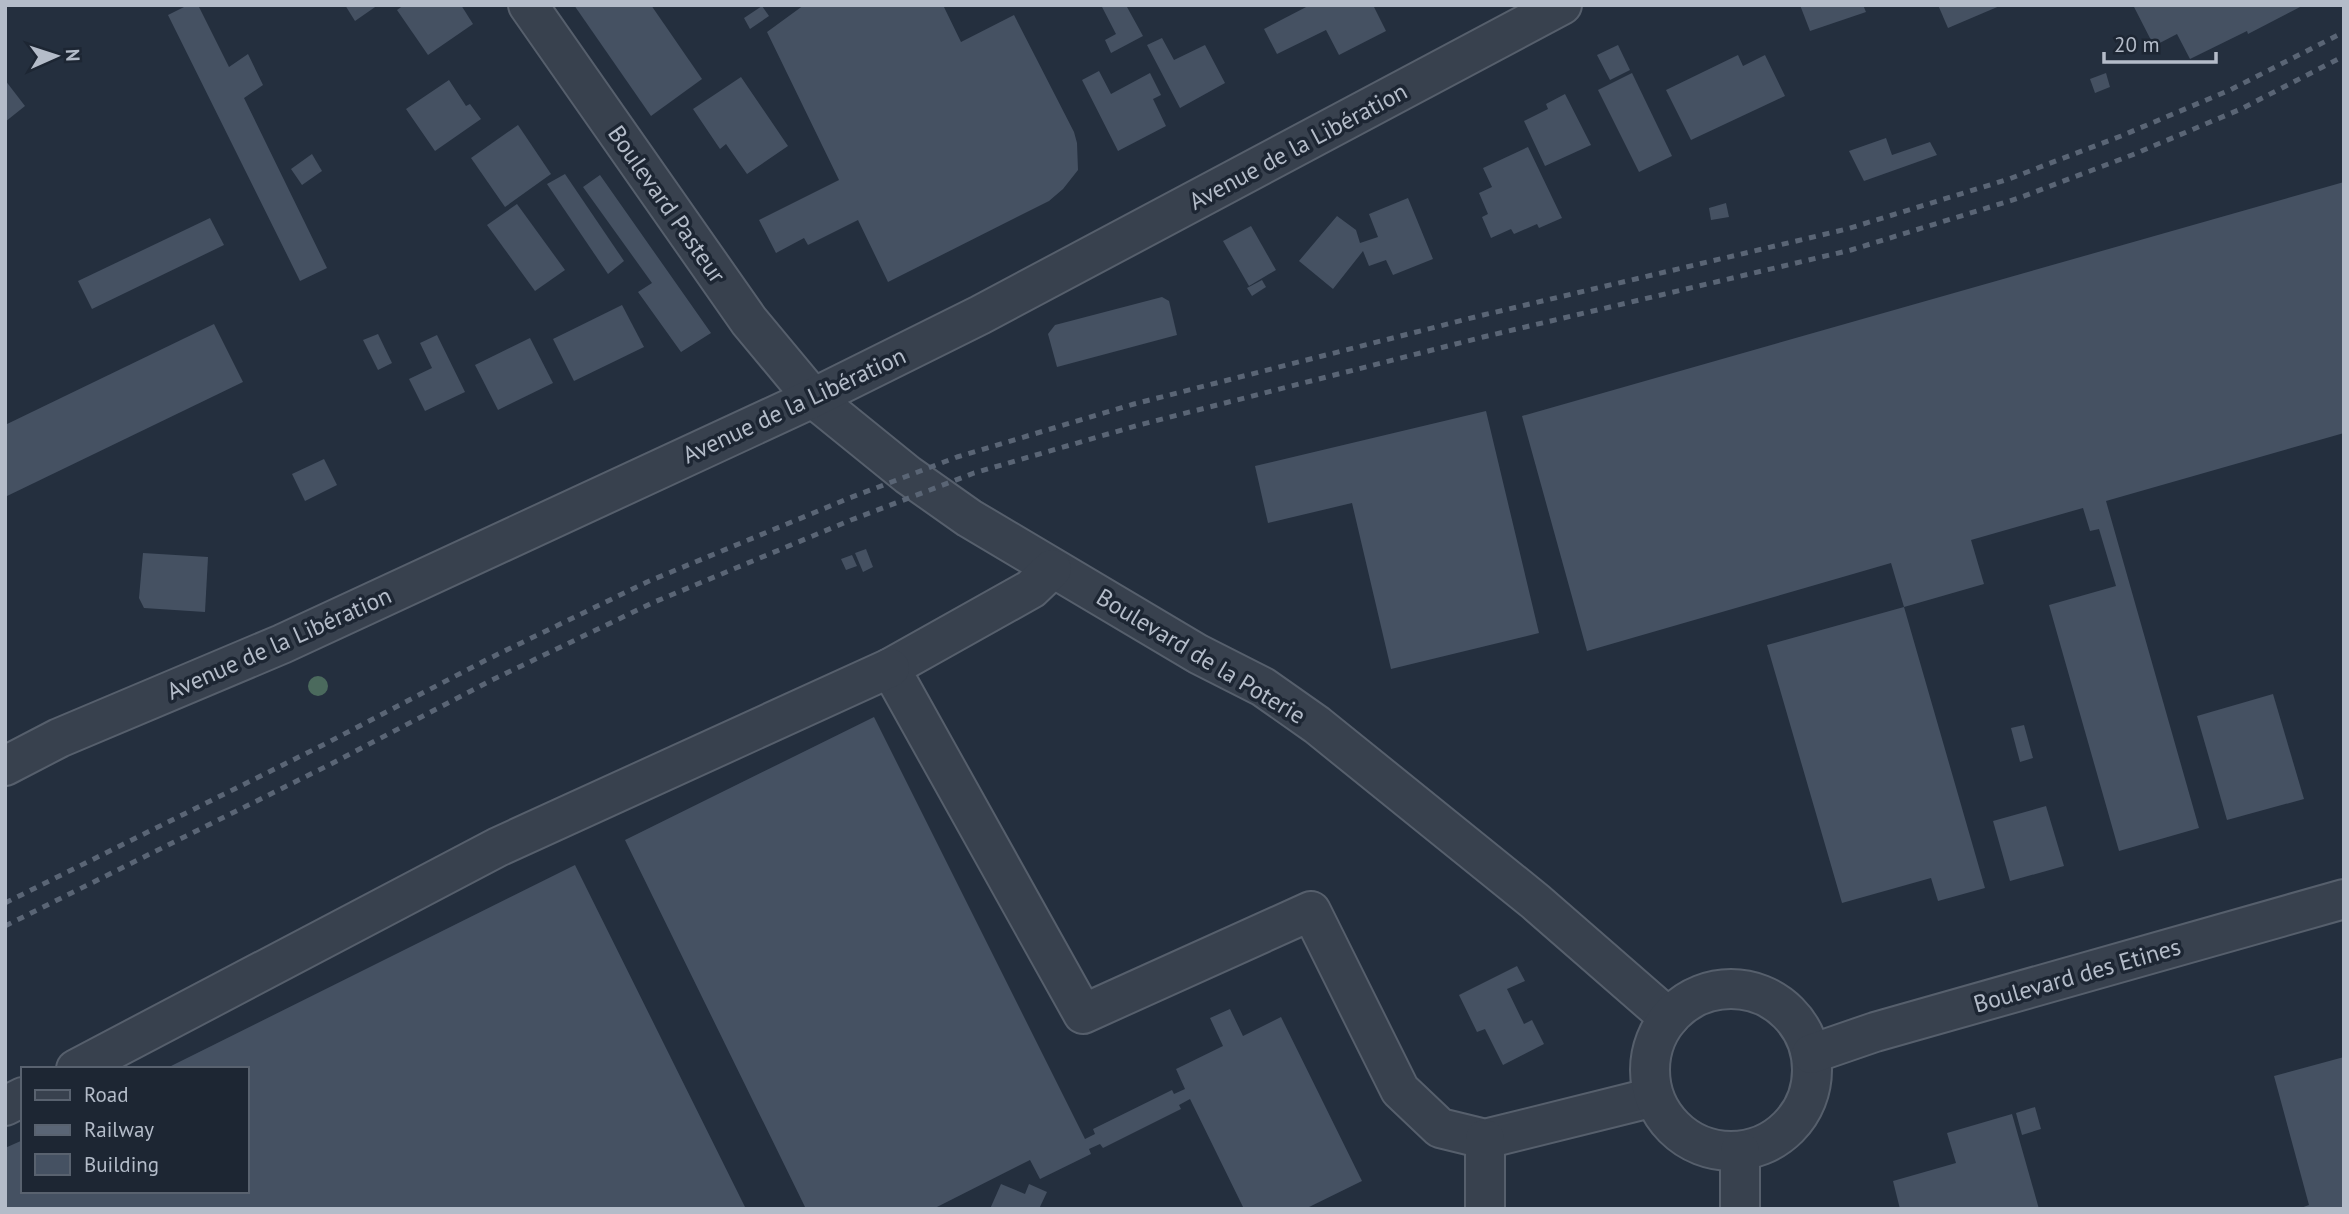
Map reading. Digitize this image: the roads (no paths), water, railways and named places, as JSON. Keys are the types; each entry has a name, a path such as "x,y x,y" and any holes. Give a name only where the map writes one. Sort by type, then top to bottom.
{"street":[{"name":"Boulevard Pasteur","path":"528,5 749,321 813,398"},
{"name":"Avenue de la Libération","path":"5,766 59,738 282,644 813,398 980,315 1540,10"},
{"name":"Boulevard de la Poterie","path":"813,398 908,475 969,519 1198,654 1263,687 1317,725 1535,902 1669,1018"},
{"path":"80,1067 498,847 890,668 1031,589 1052,569"},
{"path":"890,668 1083,1014 1311,911 1400,1090 1440,1128 1485,1139 1654,1097"},
{"name":"Boulevard des Etines","path":"1811,1054 1875,1032 2344,899"},
{"path":"1738,988 1763,995 1785,1009 1802,1030 1811,1054 1811,1081 1803,1107 1788,1128 1766,1144 1740,1151 1713,1150 1687,1139 1667,1121 1654,1097 1650,1076 1651,1055 1657,1035 1669,1018 1688,1001 1712,990 1738,988"},
{"path":"5,1106 21,1098"},
{"path":"1485,1139 1485,1209"},
{"path":"1740,1151 1740,1209"}],"railway":[{"path":"5,903 323,745 486,660 647,582 847,499 957,457 1134,404 1479,316 1847,229 2009,179 2121,136 2230,90 2344,32"},
{"path":"5,926 331,764 490,681 652,603 851,520 974,473 1139,425 1483,337 1851,250 2019,198 2132,155 2241,109 2344,56"}]}
